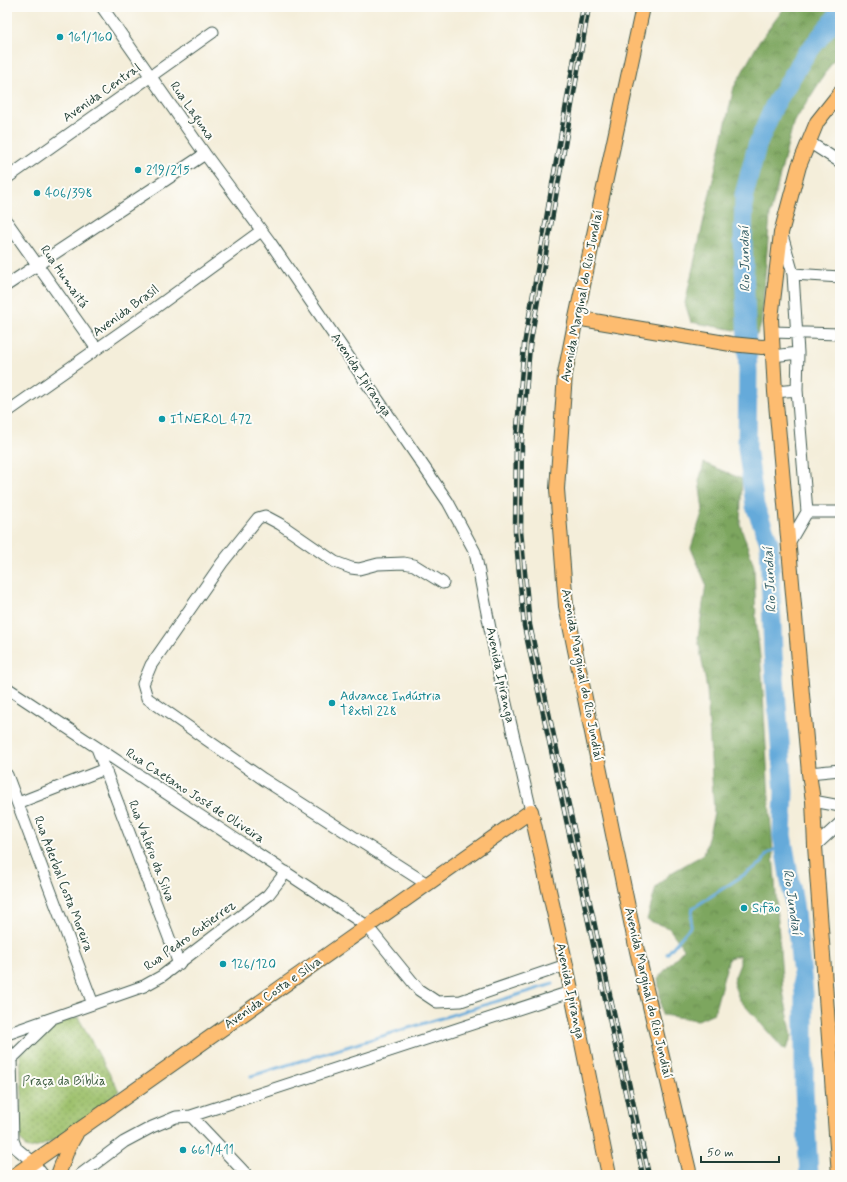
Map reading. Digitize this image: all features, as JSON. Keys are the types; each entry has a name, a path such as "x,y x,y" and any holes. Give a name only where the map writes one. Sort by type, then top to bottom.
{"main road":[{"name":"Avenida Marginal do Rio Jundiaí","path":"643,7 565,374 556,489 566,606 637,951 690,1175"},
{"path":"839,1175 838,1118 815,846 814,801 809,773 775,392 769,350 781,233 799,166 818,122 840,93"},
{"path":"576,318 769,350"},
{"name":"Avenida Costa e Silva","path":"15,1175 530,811"},
{"name":"Avenida Ipiranga","path":"530,811 566,968 609,1175"},
{"path":"58,1175 68,1148 79,1130"}],"street":[{"name":"Rua Laguna","path":"102,7 261,231"},
{"name":"Avenida Central","path":"7,178 213,32"},
{"path":"809,142 840,162"},
{"path":"7,286 205,154"},
{"name":"Rua Humaitá","path":"7,222 97,349"},
{"name":"Avenida Brasil","path":"7,412 261,231"},
{"name":"Avenida Ipiranga","path":"261,231 448,502 475,552 498,669 530,811"},
{"path":"781,233 793,274 798,353 797,390 807,512 789,543"},
{"path":"793,274 840,277"},
{"path":"772,332 840,334"},
{"path":"769,350 798,353"},
{"path":"775,392 797,390"},
{"path":"807,512 840,512"},
{"path":"427,884 263,779 147,698 143,684 151,665 222,563 258,518 265,516 280,524 335,562 351,568 359,569 378,564 404,563 414,565 443,583"},
{"name":"Rua Caetano José de Oliveira","path":"7,688 367,926 420,990 437,1002 461,1001 566,968"},
{"name":"Rua Valério da Silva","path":"96,748 179,964"},
{"path":"18,803 105,769"},
{"path":"809,773 840,770"},
{"name":"Rua Aderbal Costa Moreira","path":"7,775 93,1004"},
{"path":"814,801 840,806"},
{"path":"815,846 840,823"},
{"name":"Rua Pedro Gutierrez","path":"7,1034 144,986 162,976 268,895 286,872"},
{"path":"84,1174 124,1142 152,1127 176,1117 191,1116 570,989"},
{"path":"11,1059 54,1017"},
{"path":"7,1048 11,1059 7,1122"},
{"path":"10,1089 13,1140 16,1148 33,1162 43,1175"},
{"path":"191,1116 247,1175"}],"green space":[{"path":"785,7 840,7 840,50 793,124 770,215 761,325 757,334 691,322 685,303 734,87 759,42"},
{"path":"704,463 742,479 740,524 754,566 756,619 762,676 783,991 792,1036 785,1051 739,999 733,982 740,964 740,955 729,958 714,1013 698,1020 662,1015 658,978 684,949 669,928 647,920 656,887 671,873 704,854 714,813 707,689 698,638 706,584 691,548 703,510 699,481"},
{"name":"Praça da Bíblia","path":"78,1017 119,1091 88,1117 62,1135 38,1147 27,1149 20,1139 18,1127 22,1097 20,1054 52,1025"}],"waterway":[{"name":"Rio Jundiaí","path":"809,1175 804,1090 804,993 794,904 782,835 784,792 773,654 769,542 755,506 747,447 748,371 743,243 744,195 757,146 774,106 804,57 840,12"},
{"path":"667,954 690,927 693,908 762,863 767,854 784,844"},
{"path":"251,1076 553,984"}],"railway":[{"path":"583,7 524,345 516,440 515,531 524,626 643,1175"},
{"path":"589,7 530,346 522,441 521,531 530,625 649,1175"}],"place":[{"name":"161/160","path":"60,37"},
{"name":"219/215","path":"138,170"},
{"name":"406/398","path":"37,193"},
{"name":"ITNEROL 472","path":"162,419"},
{"name":"Advance Indústria Têxtil 228","path":"332,703"},
{"name":"Sifão","path":"744,908"},
{"name":"126/120","path":"223,964"},
{"name":"661/411","path":"183,1150"}]}
